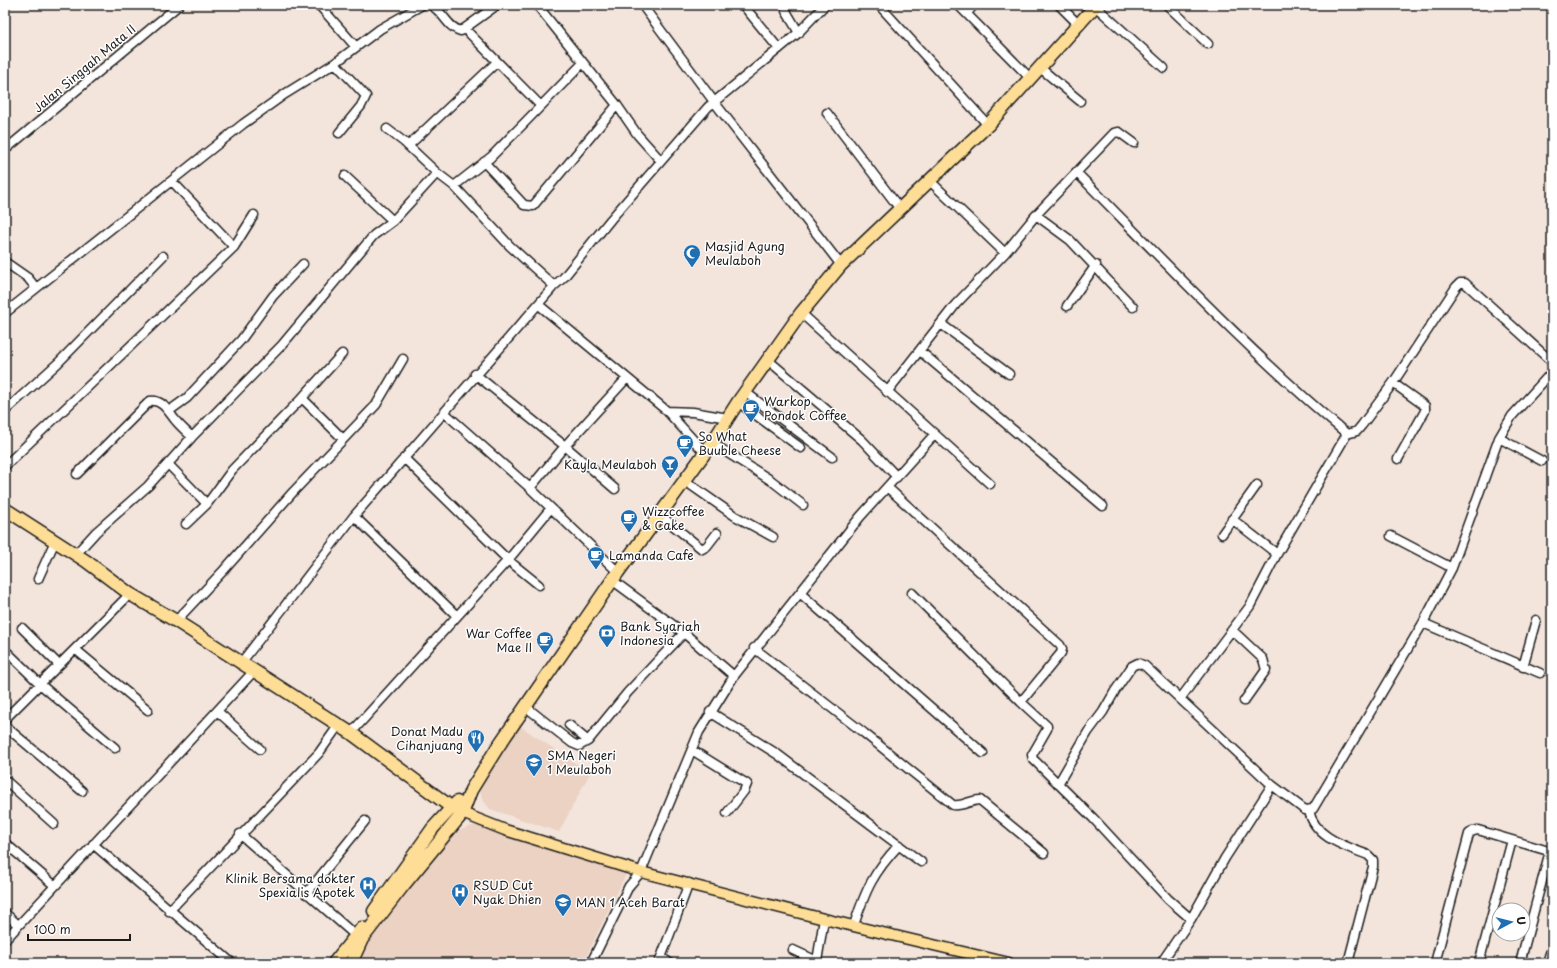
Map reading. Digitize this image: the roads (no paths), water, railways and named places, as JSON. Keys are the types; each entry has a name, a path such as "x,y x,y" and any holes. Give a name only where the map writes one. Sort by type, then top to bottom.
{"highway":[{"path":"351,963 362,939 402,887 471,790 485,766 615,576 709,448 738,402 801,313 841,265 988,125 1095,6"},
{"path":"5,509 76,554 130,594 176,621 351,733 456,810"},
{"path":"334,963 356,936 433,828 456,810"}],"main road":[{"path":"456,810 504,830 641,872 824,919 1009,963"}],"street":[{"name":"Jalan Singgah Mata II","path":"5,150 179,5"},
{"path":"319,5 354,44"},
{"path":"5,314 32,283 172,181 243,124 285,94 335,63 354,44 422,5"},
{"path":"430,5 440,12 456,30 464,29 497,5"},
{"path":"537,5 617,105 637,134 661,161"},
{"path":"642,5 715,103 841,265"},
{"path":"743,5 779,49"},
{"path":"241,663 354,516 445,412 475,374 554,286 564,277 708,107 715,103 799,33 825,5"},
{"path":"879,5 988,125"},
{"path":"958,5 1030,78"},
{"path":"966,13 974,5"},
{"path":"1059,5 1079,25"},
{"path":"1167,5 1208,44"},
{"path":"1095,6 1164,68"},
{"path":"786,11 799,33"},
{"path":"464,29 541,106"},
{"path":"408,146 497,62"},
{"path":"335,63 366,96 361,106 339,133"},
{"path":"454,186 484,162 583,63"},
{"path":"1040,67 1080,101"},
{"path":"484,162 524,205 533,206 617,105"},
{"path":"827,113 900,209"},
{"path":"387,129 454,186 510,246 554,286"},
{"path":"887,392 956,304 1036,215 1114,133 1119,132 1134,143"},
{"path":"1076,172 1181,279 1289,384 1347,434"},
{"path":"76,554 85,543 169,465 192,437 282,345 374,235 393,221 437,173"},
{"path":"345,176 393,221"},
{"path":"929,180 1004,252"},
{"path":"172,181 234,247"},
{"path":"5,466 234,247 254,215"},
{"path":"1036,215 1070,240 1096,265 1133,307"},
{"path":"5,411 58,363 163,256"},
{"path":"5,262 32,283"},
{"path":"169,411 187,398 241,340 273,296 302,264"},
{"path":"1067,306 1096,265"},
{"path":"1180,700 1250,606 1277,554 1347,434 1357,431 1393,383 1456,287 1463,283 1552,362"},
{"path":"539,304 709,448 772,482 803,505"},
{"path":"801,313 934,435 990,484"},
{"path":"941,324 1009,374"},
{"path":"920,351 1103,506"},
{"path":"186,524 207,504 232,470 302,398 342,354"},
{"path":"176,621 213,583 293,492 376,405 403,359"},
{"path":"768,360 862,440 896,477"},
{"path":"1309,811 1317,804 1423,623 1452,568 1499,438 1512,416 1552,372"},
{"path":"475,374 565,446 615,490"},
{"path":"530,488 565,446 627,378"},
{"path":"1393,383 1425,406 1424,411 1398,459"},
{"path":"746,392 832,457"},
{"path":"302,398 343,439"},
{"path":"77,474 150,400 155,401 169,411 175,421 192,437"},
{"path":"738,402 801,448"},
{"path":"667,411 693,412 728,418"},
{"path":"445,412 551,508 615,576 734,676"},
{"path":"591,963 629,886 641,872 699,732 710,712 754,648 801,594 851,528 934,435"},
{"path":"1499,438 1542,461"},
{"path":"404,458 508,560 539,585"},
{"path":"169,465 207,504"},
{"path":"685,481 736,516 773,537"},
{"path":"1222,534 1257,484"},
{"path":"887,486 1060,645 1062,649 1061,653 1021,702"},
{"path":"351,733 456,615 508,560 551,508"},
{"path":"660,515 702,548 707,546 717,533"},
{"path":"354,516 456,615"},
{"path":"1232,519 1277,554"},
{"path":"1391,536 1452,568"},
{"path":"38,579 55,541"},
{"path":"5,719 130,594"},
{"path":"801,594 984,753"},
{"path":"912,594 1047,726 1048,729 1032,755 1037,764 1093,818 1168,900 1191,919"},
{"path":"1523,667 1536,620"},
{"path":"1423,623 1540,673"},
{"path":"22,628 59,665"},
{"path":"1232,630 1263,659 1266,664 1266,670 1244,701"},
{"path":"526,707 572,743 579,746 588,741 628,692 684,633"},
{"path":"754,648 858,728 953,805 958,806 974,800 980,800 1044,853"},
{"path":"75,649 148,710"},
{"path":"5,650 40,684 115,748"},
{"path":"1058,784 1088,732 1132,666 1138,663 1145,666 1272,785 1305,810 1309,811"},
{"path":"5,940 254,671"},
{"path":"218,711 260,749"},
{"path":"710,712 777,754 921,862"},
{"path":"569,725 588,741"},
{"path":"5,726 82,791"},
{"path":"170,911 240,834 319,753 338,726"},
{"path":"692,750 747,784 744,791 727,814"},
{"path":"5,780 54,824"},
{"path":"1161,963 1191,919 1225,858 1272,785"},
{"path":"1309,811 1314,826 1323,834 1368,855 1373,860 1373,867 1348,963"},
{"path":"306,894 365,821"},
{"path":"1435,963 1469,834 1478,830 1551,852 1520,963"},
{"path":"240,834 306,894 356,936"},
{"path":"1479,963 1512,840"},
{"path":"5,843 54,886"},
{"path":"93,844 232,963"},
{"path":"854,925 869,884 899,845"},
{"path":"670,963 660,960 689,884"},
{"path":"5,913 18,925"},
{"path":"793,950 819,962 824,919"},
{"path":"1547,963 1552,947"}],"place":[{"name":"Masjid Agung Meulaboh","path":"692,268"},
{"name":"Warkop Pondok Coffee","path":"751,423"},
{"name":"So What Buuble Cheese","path":"685,458"},
{"name":"Kayla Meulaboh","path":"670,479"},
{"name":"Wizzcoffee & Cake","path":"629,533"},
{"name":"Lamanda Cafe","path":"596,570"},
{"name":"Bank Syariah Indonesia","path":"607,648"},
{"name":"War Coffee Mae II","path":"545,655"},
{"name":"Donat Madu Cihanjuang","path":"476,753"},
{"name":"SMA Negeri 1 Meulaboh","path":"534,777"},
{"name":"Klinik Bersama dokter Spexialis Apotek","path":"368,900"},
{"name":"RSUD Cut Nyak Dhien","path":"460,907"},
{"name":"MAN 1 Aceh Barat","path":"563,917"}]}
